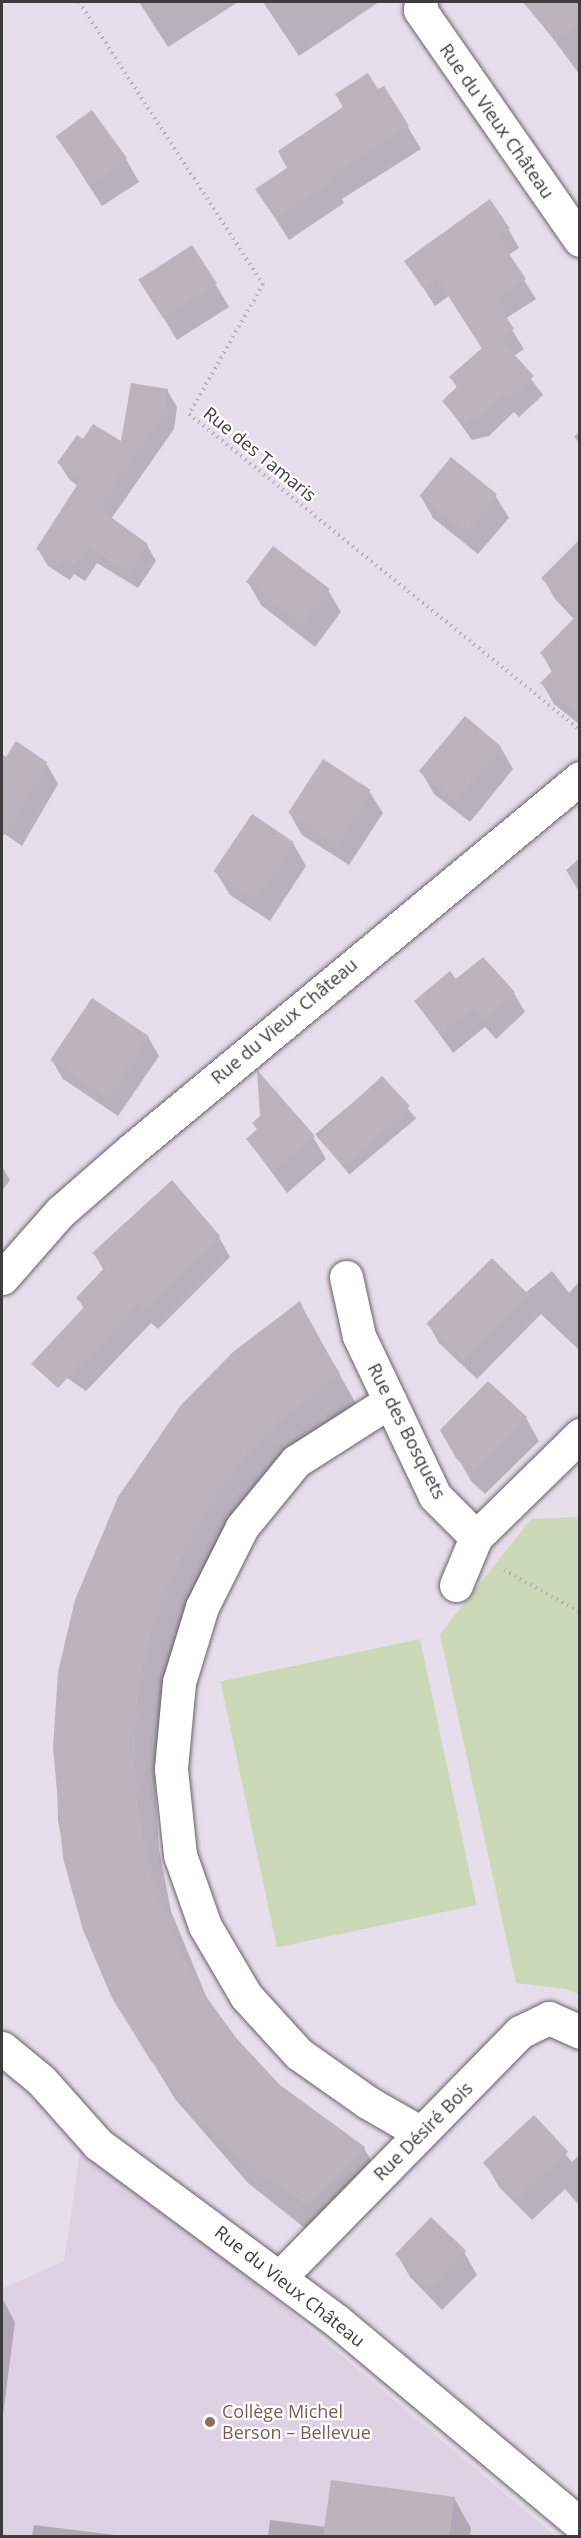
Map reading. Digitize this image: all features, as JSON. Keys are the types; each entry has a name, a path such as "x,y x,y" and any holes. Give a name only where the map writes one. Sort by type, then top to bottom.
{"street":[{"name":"Rue du Vieux Château","path":"421,2 420,10 579,240"},
{"name":"Rue du Vieux Château","path":"2,1278 60,1212 104,1173 579,777"},
{"name":"Rue des Bosquets","path":"346,1277 359,1336 435,1496 476,1538"},
{"path":"390,1401 296,1461 242,1527 202,1607 183,1671 171,1768 180,1855 206,1926 246,1996 299,2054 367,2102 421,2133"},
{"path":"456,1585 476,1538 579,1435"},
{"name":"Rue Désiré Bois","path":"280,2277 520,2032 549,2018 579,2032"},
{"name":"Rue du Vieux Château","path":"2,2048 41,2080 98,2144 280,2277 579,2524"}],"path":[{"name":"Rue des Tamaris","path":"79,2 263,284 189,414 579,730"},
{"path":"476,1538 504,1571 579,1612"}],"shaded area":[{"name":"Collège Michel Berson – Bellevue","path":"82,2139 555,2536 2,2536 2,2289 64,2261"}],"green space":[{"path":"580,1517 579,1994 566,1989 516,1983 440,1634 531,1519"},
{"path":"420,1639 477,1905 277,1947 220,1681"}],"building":[{"path":"523,2 579,2 579,22 556,42"},
{"path":"368,73 378,89 384,86 409,126 330,176 333,180 275,218 255,189 287,168 278,151 343,107 335,94"},
{"path":"92,110 127,159 91,185 56,136"},
{"path":"490,199 510,229 497,236 526,279 495,300 514,329 500,339 534,376 507,399 503,394 479,417 460,422 442,401 458,386 449,377 482,348 437,279 423,288 404,261"},
{"path":"192,245 217,284 163,318 138,280"},
{"path":"131,383 168,389 165,411 98,508 148,544 128,572 87,547 75,566 64,558 60,564 36,549 81,479 57,463 77,435 83,439 93,424 121,441"},
{"path":"451,457 497,494 465,533 420,496"},
{"path":"579,540 579,715 540,683 555,668 540,653 577,615 541,578"},
{"path":"273,546 330,589 303,625 246,582"},
{"path":"465,716 501,746 455,801 419,771"},
{"path":"16,741 47,762 2,838 2,754 6,757"},
{"path":"323,759 371,790 336,844 288,813"},
{"path":"252,814 293,842 255,899 213,871"},
{"path":"483,957 515,992 484,1021 473,1008 441,1035 414,1001 450,971 456,979"},
{"path":"92,998 149,1037 107,1099 50,1060"},
{"path":"257,1070 315,1136 273,1172 246,1139 257,1129 252,1123 260,1116"},
{"path":"382,1076 410,1106 345,1167 317,1137"},
{"path":"172,1180 220,1236 145,1310 138,1303 58,1388 31,1364 85,1306 76,1298 106,1266 92,1253"},
{"path":"492,1258 529,1295 463,1361 426,1324"},
{"path":"300,1301 314,1335 340,1373 264,1434 223,1482 190,1536 153,1623 139,1685 134,1747 138,1810 150,1872 171,1932 200,1988 237,2039 280,2085 365,2147 308,2205 253,2170 199,2119 151,2061 112,1998 83,1930 63,1858 53,1747 58,1672 75,1600 118,1497 181,1405 233,1352"},
{"path":"488,1381 527,1417 471,1473 456,1458 440,1430"},
{"path":"534,2115 568,2152 517,2199 483,2163"},
{"path":"431,2217 466,2251 430,2288 395,2254"},
{"path":"331,2480 455,2497 449,2536 323,2536"}],"place":[{"name":"Collège Michel Berson – Bellevue","path":"210,2422"}]}
